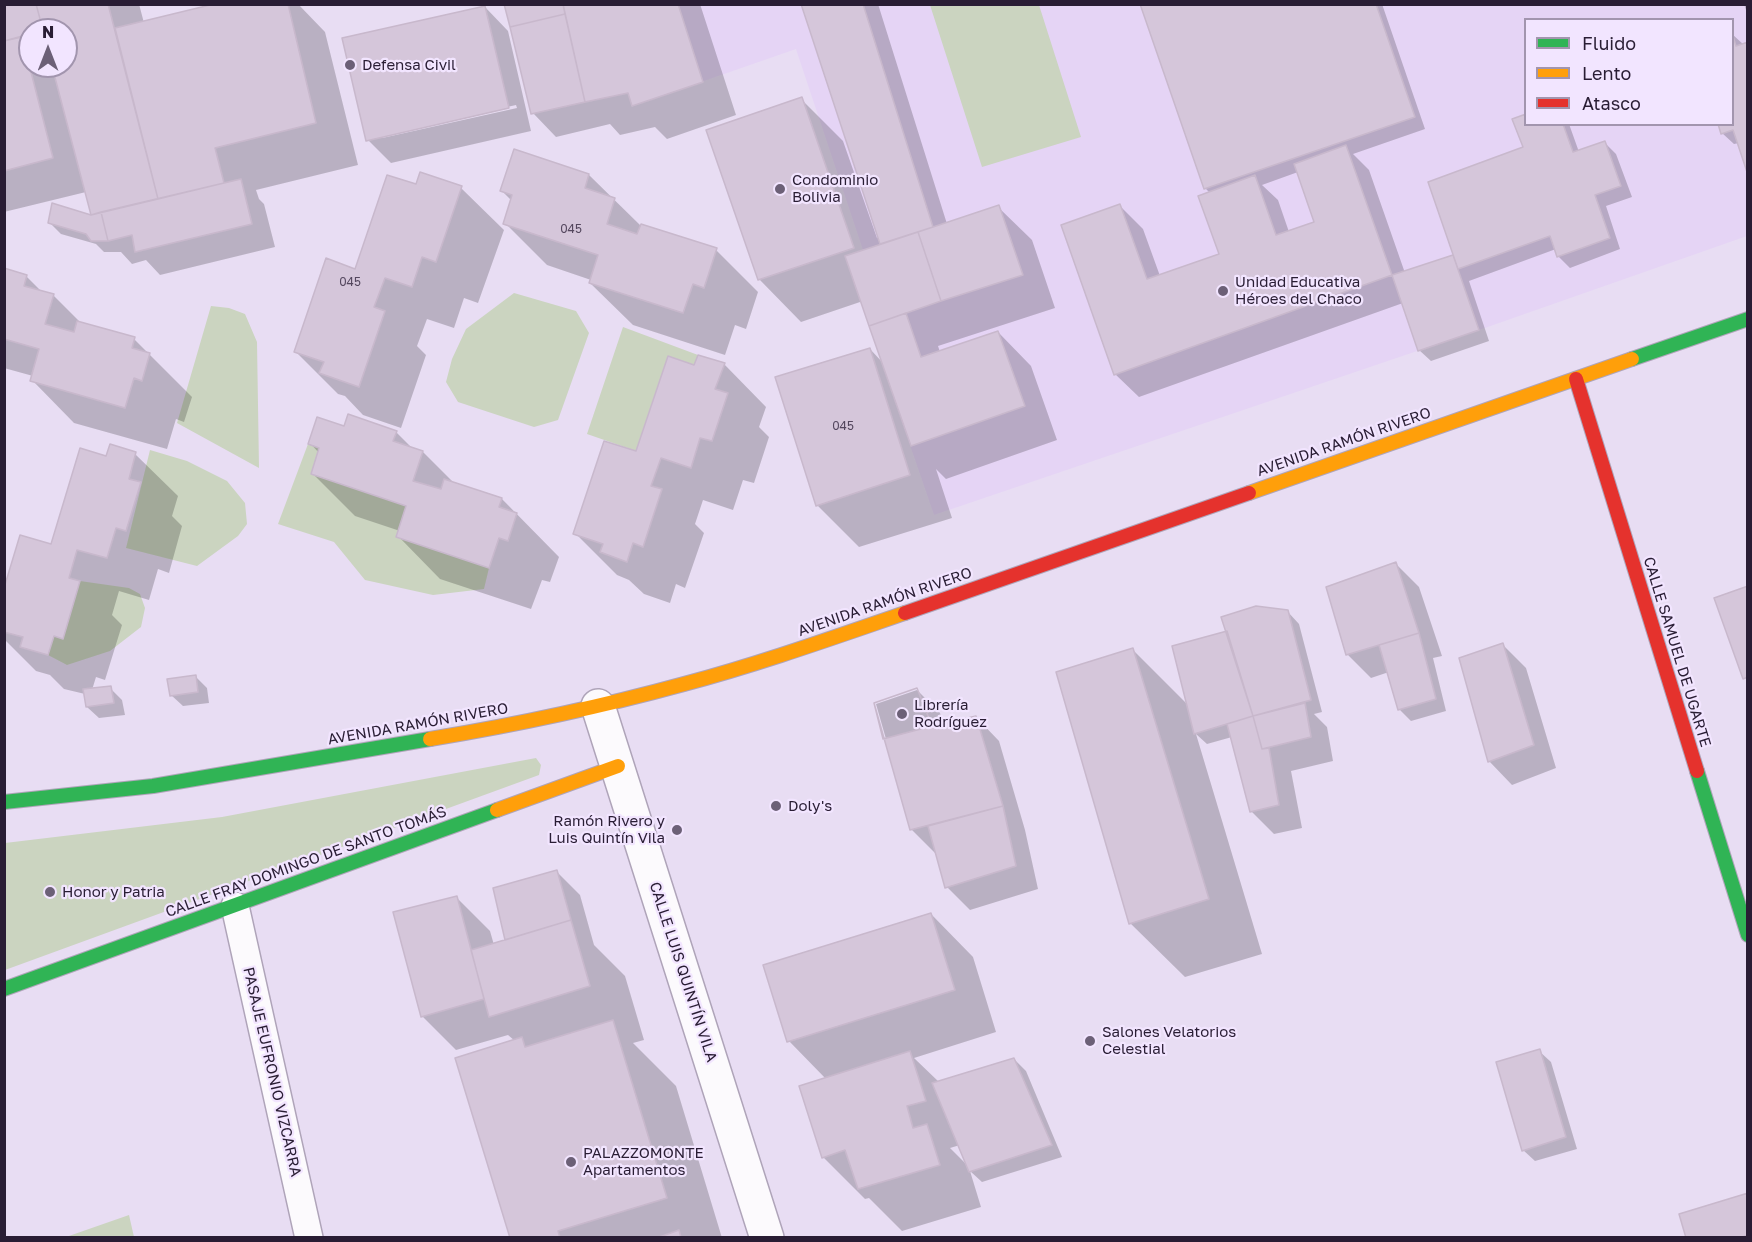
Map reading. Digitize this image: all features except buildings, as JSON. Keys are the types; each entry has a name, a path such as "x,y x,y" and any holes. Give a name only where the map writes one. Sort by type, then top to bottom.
{"street":[{"name":"AVENIDA RAMÓN RIVERO","path":"4,802 153,786 436,738 598,706 685,684 781,655 1060,560 1748,319"},
{"name":"CALLE SAMUEL DE UGARTE","path":"1576,379 1748,935"},
{"name":"CALLE LUIS QUINTÍN VILA","path":"598,706 767,1238"},
{"name":"CALLE FRAY DOMINGO DE SANTO TOMÁS","path":"4,989 618,766"}],"lane":[{"name":"PASAJE EUFRONIO VIZCARRA","path":"235,906 309,1238"}],"shaded area":[{"name":"Unidad Educativa Héroes del Chaco","path":"563,5 1747,5 1747,236 1479,330 934,515 845,256 863,250 796,49 632,106 628,93 585,102"}],"green space":[{"path":"930,5 1039,5 1081,137 982,167"},
{"path":"514,293 576,311 589,333 558,420 534,427 458,402 446,382 452,359 466,329"},
{"path":"211,306 229,308 245,314 257,342 259,468 177,423"},
{"path":"623,327 698,355 694,365 668,356 636,451 587,434"},
{"path":"308,444 319,448 406,506 489,568 484,589 433,595 365,580 334,542 278,524"},
{"path":"150,450 187,461 227,481 245,503 247,524 238,536 197,566 126,548"},
{"path":"80,581 129,588 140,594 145,608 141,627 110,651 67,665 48,655 54,636 63,639"},
{"path":"536,758 541,765 539,775 5,970 5,843 222,817"},
{"path":"129,1215 134,1237 66,1237"}],"traffic: fast":[{"path":"1632,359 1748,319"},
{"path":"4,802 153,786 430,739"},
{"path":"1697,771 1748,935"},
{"path":"4,989 497,810"}],"traffic: slow":[{"path":"1249,493 1632,359"},
{"path":"430,739 557,715 652,692 768,659 905,613"},
{"path":"497,810 618,766"}],"traffic: jam":[{"path":"1576,379 1697,771"},
{"path":"905,613 1249,493"}],"place":[{"name":"Defensa Civil","path":"350,65"},
{"name":"Condominio Bolivia","path":"780,189"},
{"name":"Unidad Educativa Héroes del Chaco","path":"1223,291"},
{"name":"Librería Rodríguez","path":"902,714"},
{"name":"Doly's","path":"776,806"},
{"name":"Ramón Rivero y Luis Quintín Vila","path":"677,830"},
{"name":"Honor y Patria","path":"50,892"},
{"name":"Salones Velatorios Celestial","path":"1090,1041"},
{"name":"PALAZZOMONTE Apartamentos","path":"571,1162"}]}
